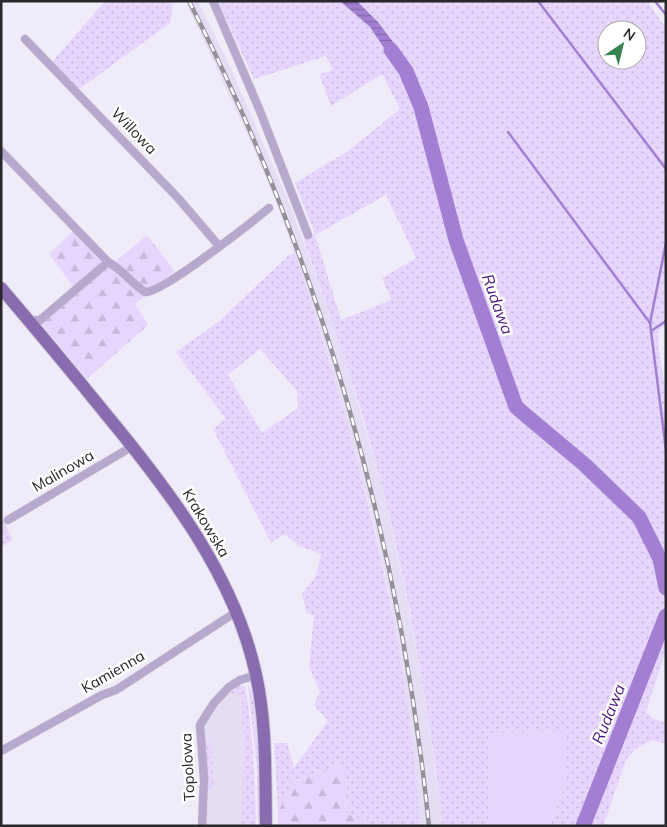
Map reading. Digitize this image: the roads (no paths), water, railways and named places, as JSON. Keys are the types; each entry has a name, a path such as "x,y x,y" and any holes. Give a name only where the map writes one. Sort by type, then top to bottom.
{"main road":[{"name":"Krakowska","path":"2,291 32,324 163,484 188,522 236,612 256,675 264,730 266,826"}],"street":[{"path":"212,1 260,111 308,235"},
{"name":"Willowa","path":"25,39 172,191 219,246"},
{"path":"1,151 108,262 120,269 136,287 149,293 219,246 269,208"},
{"path":"32,324 36,320 39,322 108,262"},
{"name":"Malinowa","path":"8,520 133,446"},
{"name":"Kamienna","path":"1,751 102,695 116,690 236,612"},
{"name":"Topolowa","path":"202,826 204,778 200,725 210,708 229,687 240,680 256,675"}],"waterway":[{"path":"538,1 666,169"},
{"path":"655,1 666,15"},
{"name":"Rudawa","path":"391,50 406,71 421,107 456,240 516,407 585,465 639,517 660,559 666,588"},
{"path":"508,132 650,323"},
{"path":"666,243 650,323 666,450"},
{"path":"651,331 666,321"},
{"name":"Rudawa","path":"660,559 666,555"},
{"name":"Rudawa","path":"583,826 666,616"}],"railway":[{"path":"189,1 236,98 278,198 315,299 347,402 375,507 398,612 416,719 429,826"}]}
